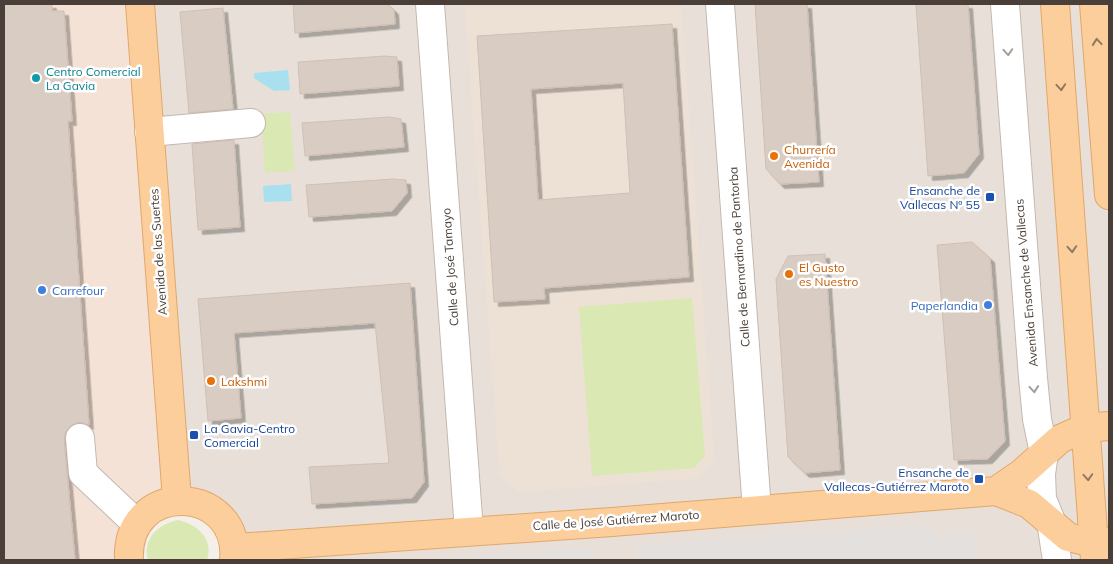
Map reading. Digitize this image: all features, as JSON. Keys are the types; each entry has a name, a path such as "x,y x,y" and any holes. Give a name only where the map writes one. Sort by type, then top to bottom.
{"main road":[{"name":"Avenida de las Suertes","path":"140,4 177,500"},
{"path":"1055,4 1097,427 1099,549"},
{"path":"1094,4 1109,195"},
{"path":"996,491 1022,473 1060,438 1097,427"},
{"name":"Calle de José Gutiérrez Maroto","path":"234,554 469,531 996,491 1029,504 1068,537 1099,549"},
{"path":"129,560 131,536 137,524 148,512 162,504 177,500 198,502 216,512 229,528 234,554"}],"street":[{"name":"Calle de José Tamayo","path":"430,4 469,531"},
{"name":"Calle de Bernardino de Pantorba","path":"720,4 757,510"},
{"name":"Avenida Ensanche de Vallecas","path":"1005,4 1036,403 1044,453 1040,474 1042,499 1051,521 1057,560"},
{"path":"149,132 251,124"},
{"path":"80,438 83,473 137,524"}],"shaded area":[{"path":"4,4 140,4 170,403 162,504 129,560 4,560"},
{"path":"140,4 1109,4 1109,560 234,560 229,528 177,500"},
{"path":"469,4 681,4 714,459 699,478 519,492 500,475 465,9"},
{"path":"933,525 934,537 975,533 977,560 637,560 637,545"},
{"path":"589,548 591,560 416,560"}],"green space":[{"path":"290,112 295,171 265,173 261,114"},
{"path":"692,298 705,456 694,468 592,476 579,307"},
{"path":"178,520 192,525 206,539 209,552 207,560 148,560 147,545 153,534 164,525"}],"water":[{"path":"288,70 290,90 274,91 254,78 254,73"},
{"path":"291,184 292,201 264,202 263,186"}],"building":[{"name":"Carrefour","path":"4,4 52,4 52,11 64,11 72,121 68,121 89,425 79,422 72,425 66,431 64,439 75,560 4,560"},
{"path":"293,4 388,4 394,10 395,24 295,33"},
{"path":"755,4 807,4 819,182 780,184 766,169"},
{"path":"916,4 968,4 979,154 964,173 928,176"},
{"path":"223,8 233,109 189,113 180,12"},
{"path":"672,24 689,277 544,288 545,299 494,302 477,36","holes":["623,83 630,193 538,200 531,89"]},
{"path":"385,56 397,57 399,86 300,94 298,62"},
{"path":"389,117 401,119 404,147 305,156 302,123"},
{"path":"234,140 240,227 198,230 192,144"},
{"path":"393,179 406,180 407,193 392,211 309,217 306,185"},
{"path":"972,242 990,258 1005,441 988,459 954,460 937,245"},
{"path":"825,254 840,470 805,473 788,457 776,279 788,256"},
{"path":"410,283 424,482 412,498 312,504 309,467 389,463 375,323 234,333 241,418 208,421 198,299"}],"place":[{"name":"Centro Comercial La Gavia","path":"36,78"},
{"name":"Churrería Avenida","path":"774,156"},
{"name":"Ensanche de Vallecas Nº 55","path":"990,197"},
{"name":"El Gusto es Nuestro","path":"789,274"},
{"name":"Carrefour","path":"42,290"},
{"name":"Paperlandia","path":"988,305"},
{"name":"Lakshmi","path":"211,381"},
{"name":"La Gavia-Centro Comercial","path":"194,435"},
{"name":"Ensanche de Vallecas-Gutiérrez Maroto","path":"979,479"}]}
